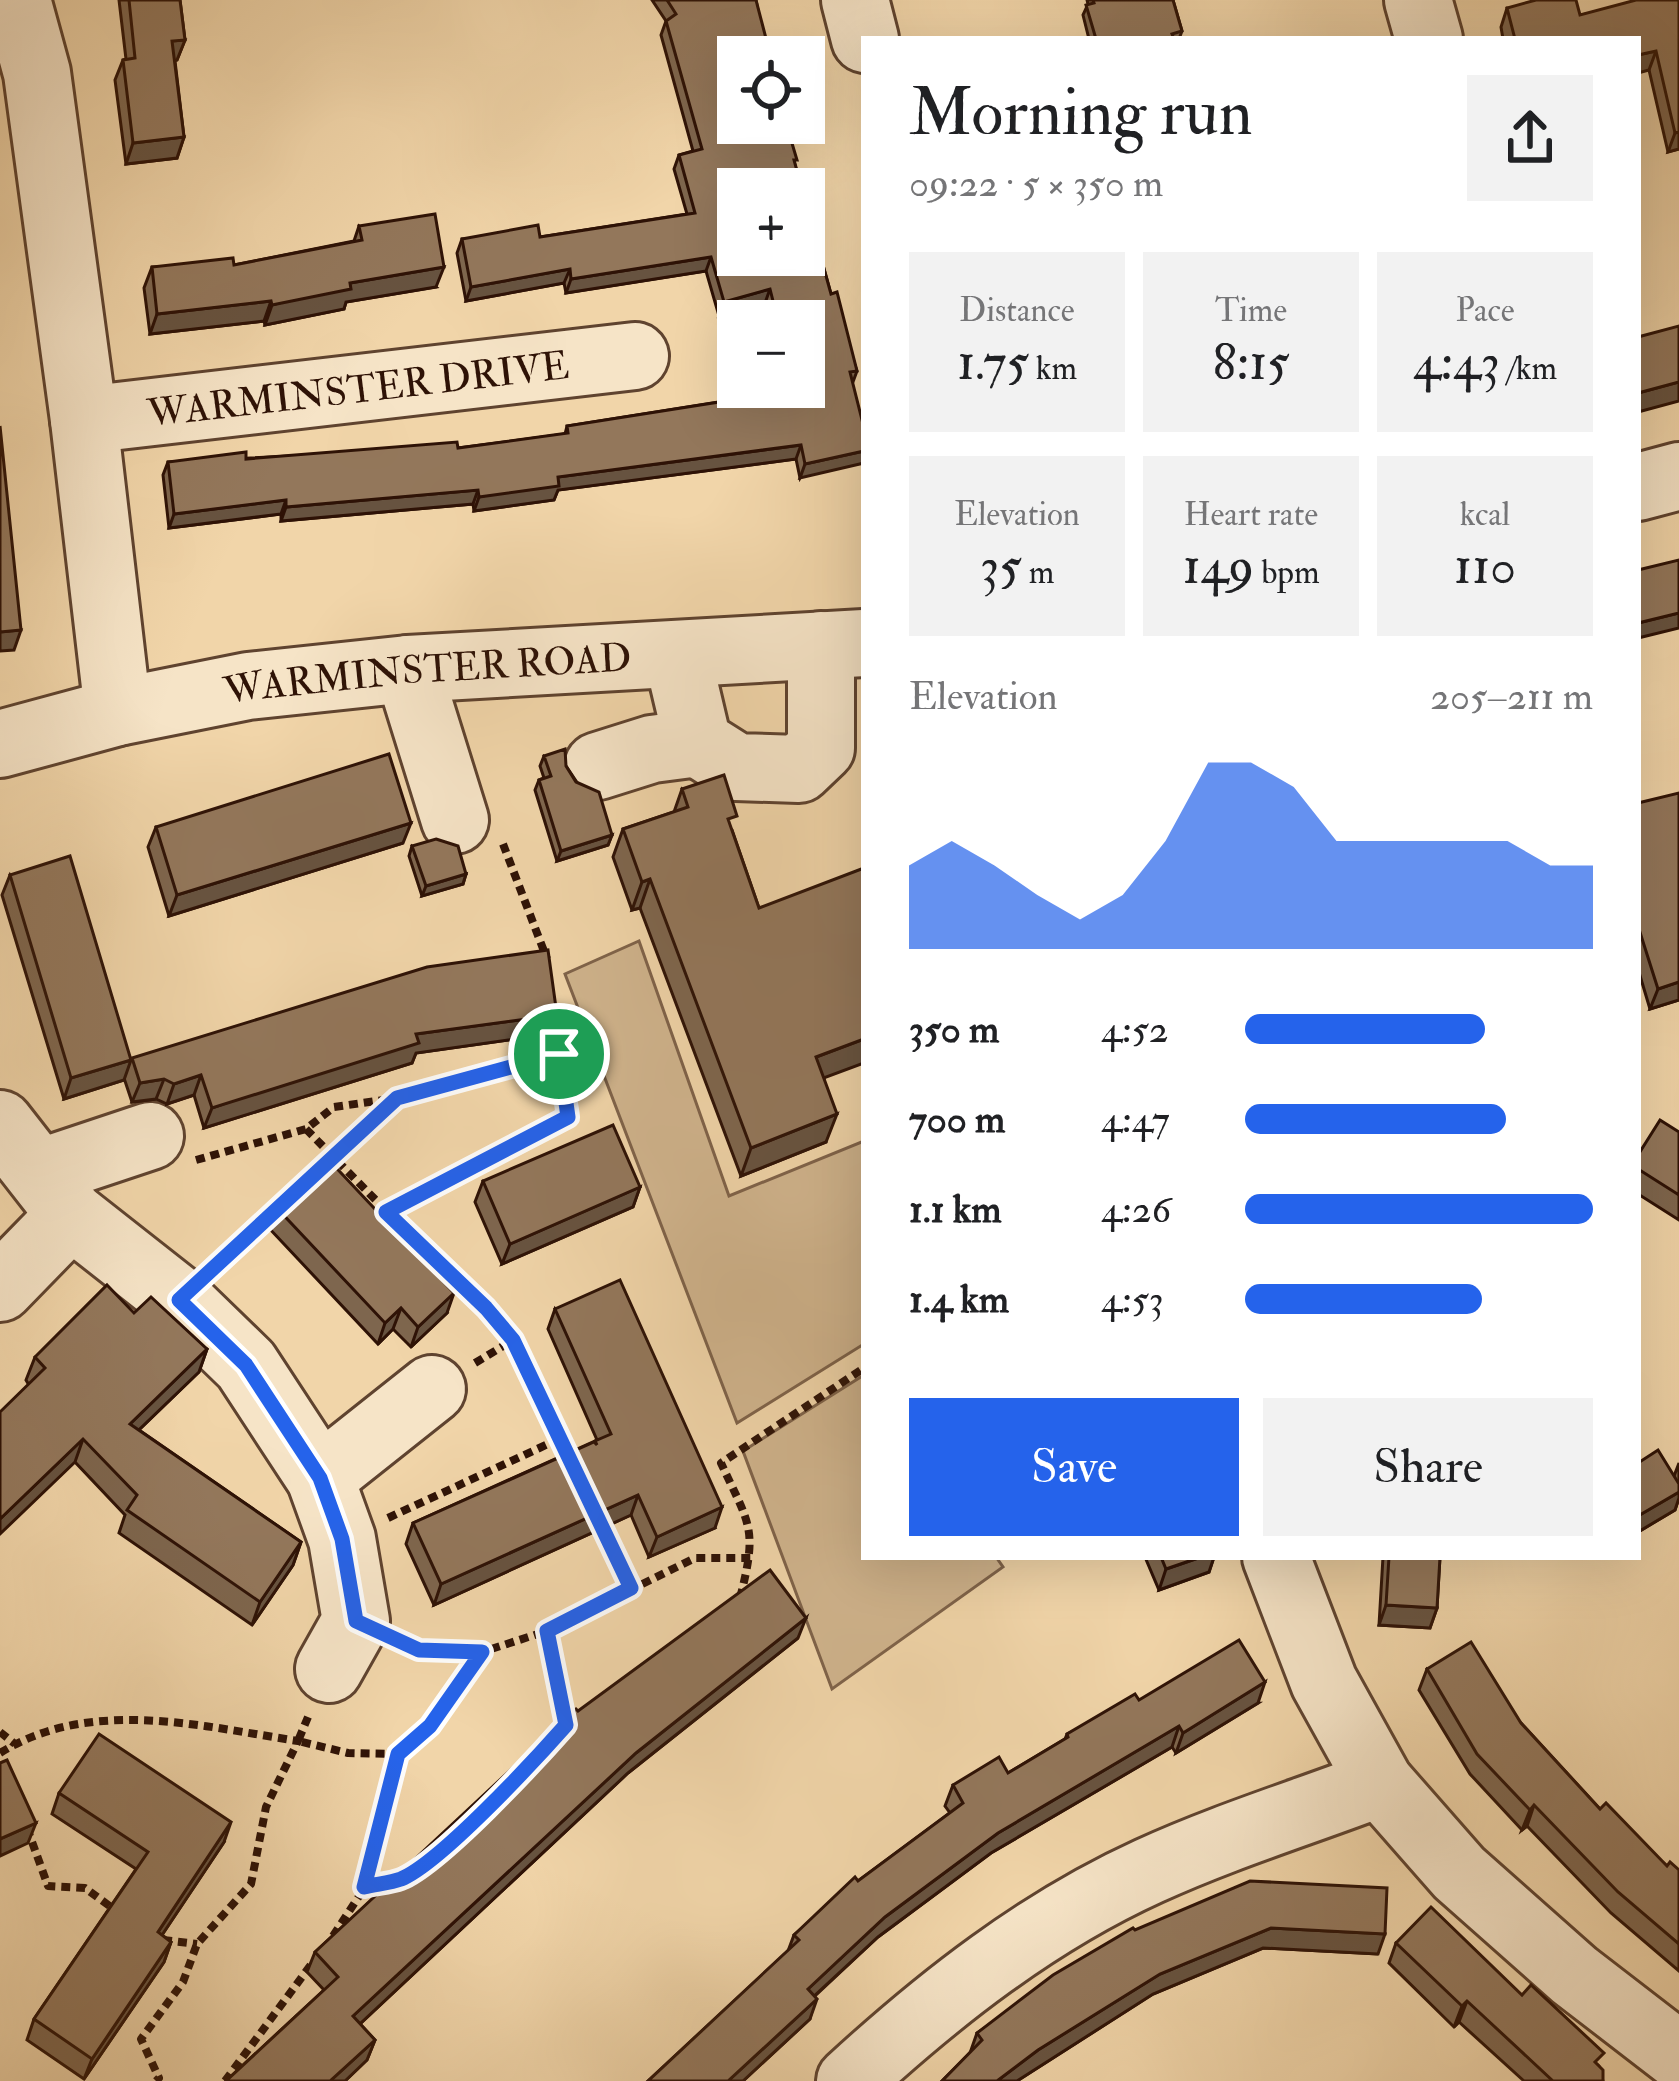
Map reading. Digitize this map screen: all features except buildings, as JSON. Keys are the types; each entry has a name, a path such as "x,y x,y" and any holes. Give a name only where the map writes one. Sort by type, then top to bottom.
{"street":[{"path":"17,0 37,73 118,712"},
{"path":"855,0 864,36"},
{"path":"1418,0 1428,36"},
{"name":"WARMINSTER DRIVE","path":"84,420 635,356"},
{"path":"1641,486 1679,476"},
{"path":"598,766 652,749 698,743 736,767 800,769 821,748 842,644"},
{"name":"WARMINSTER ROAD","path":"0,744 118,712 248,686 408,669 842,644"},
{"path":"676,654 698,743"},
{"path":"408,669 475,823"},
{"path":"37,1171 150,1136"},
{"path":"0,1288 37,1171"},
{"path":"37,1171 246,1365 320,1478 342,1539 343,1645"},
{"path":"320,1478 432,1389"},
{"path":"1277,1560 1324,1682 1380,1784 1459,1873 1574,1975 1679,2056"},
{"path":"850,2081 911,2024 1024,1940 1148,1871 1380,1784"}],"path":[{"path":"475,823 548,959"},
{"path":"386,1212 568,1117 553,1006"},
{"path":"150,1136 159,1171 306,1129 334,1108 397,1098 559,1054"},
{"path":"319,1172 397,1098"},
{"path":"306,1129 513,1340 581,1481"},
{"path":"179,1300 287,1201"},
{"path":"739,1605 751,1558 752,1531 721,1462 861,1370"},
{"path":"342,1539 561,1438"},
{"path":"601,1524 631,1588"},
{"path":"343,1645 482,1652 547,1631 695,1558 751,1558"},
{"path":"547,1631 566,1725"},
{"path":"225,2081 364,1887 398,1754 430,1726 482,1652"},
{"path":"551,1742 585,1713"},
{"path":"0,1754 15,1744 77,1723 153,1719 348,1753 398,1754"},
{"path":"0,1732 15,1744"},
{"path":"159,2080 141,2039 183,1982 197,1944 251,1884 266,1807 298,1741"},
{"path":"24,1820 48,1886 85,1888 132,1923"},
{"path":"364,1887 404,1878"},
{"path":"148,1935 197,1944"}],"shaded area":[{"path":"639,941 729,1196 861,1142 861,1346 737,1423 565,974"},
{"path":"861,1377 861,1560 998,1560 1003,1567 832,1689 743,1451"}],"route":[{"path":"559,1054 568,1117 386,1212 513,1340 631,1588 547,1631 566,1725 442,1848 404,1878 364,1887 398,1754 430,1726 482,1652 419,1650 356,1621 342,1539 320,1478 246,1365 179,1300 397,1098 559,1054"}]}
